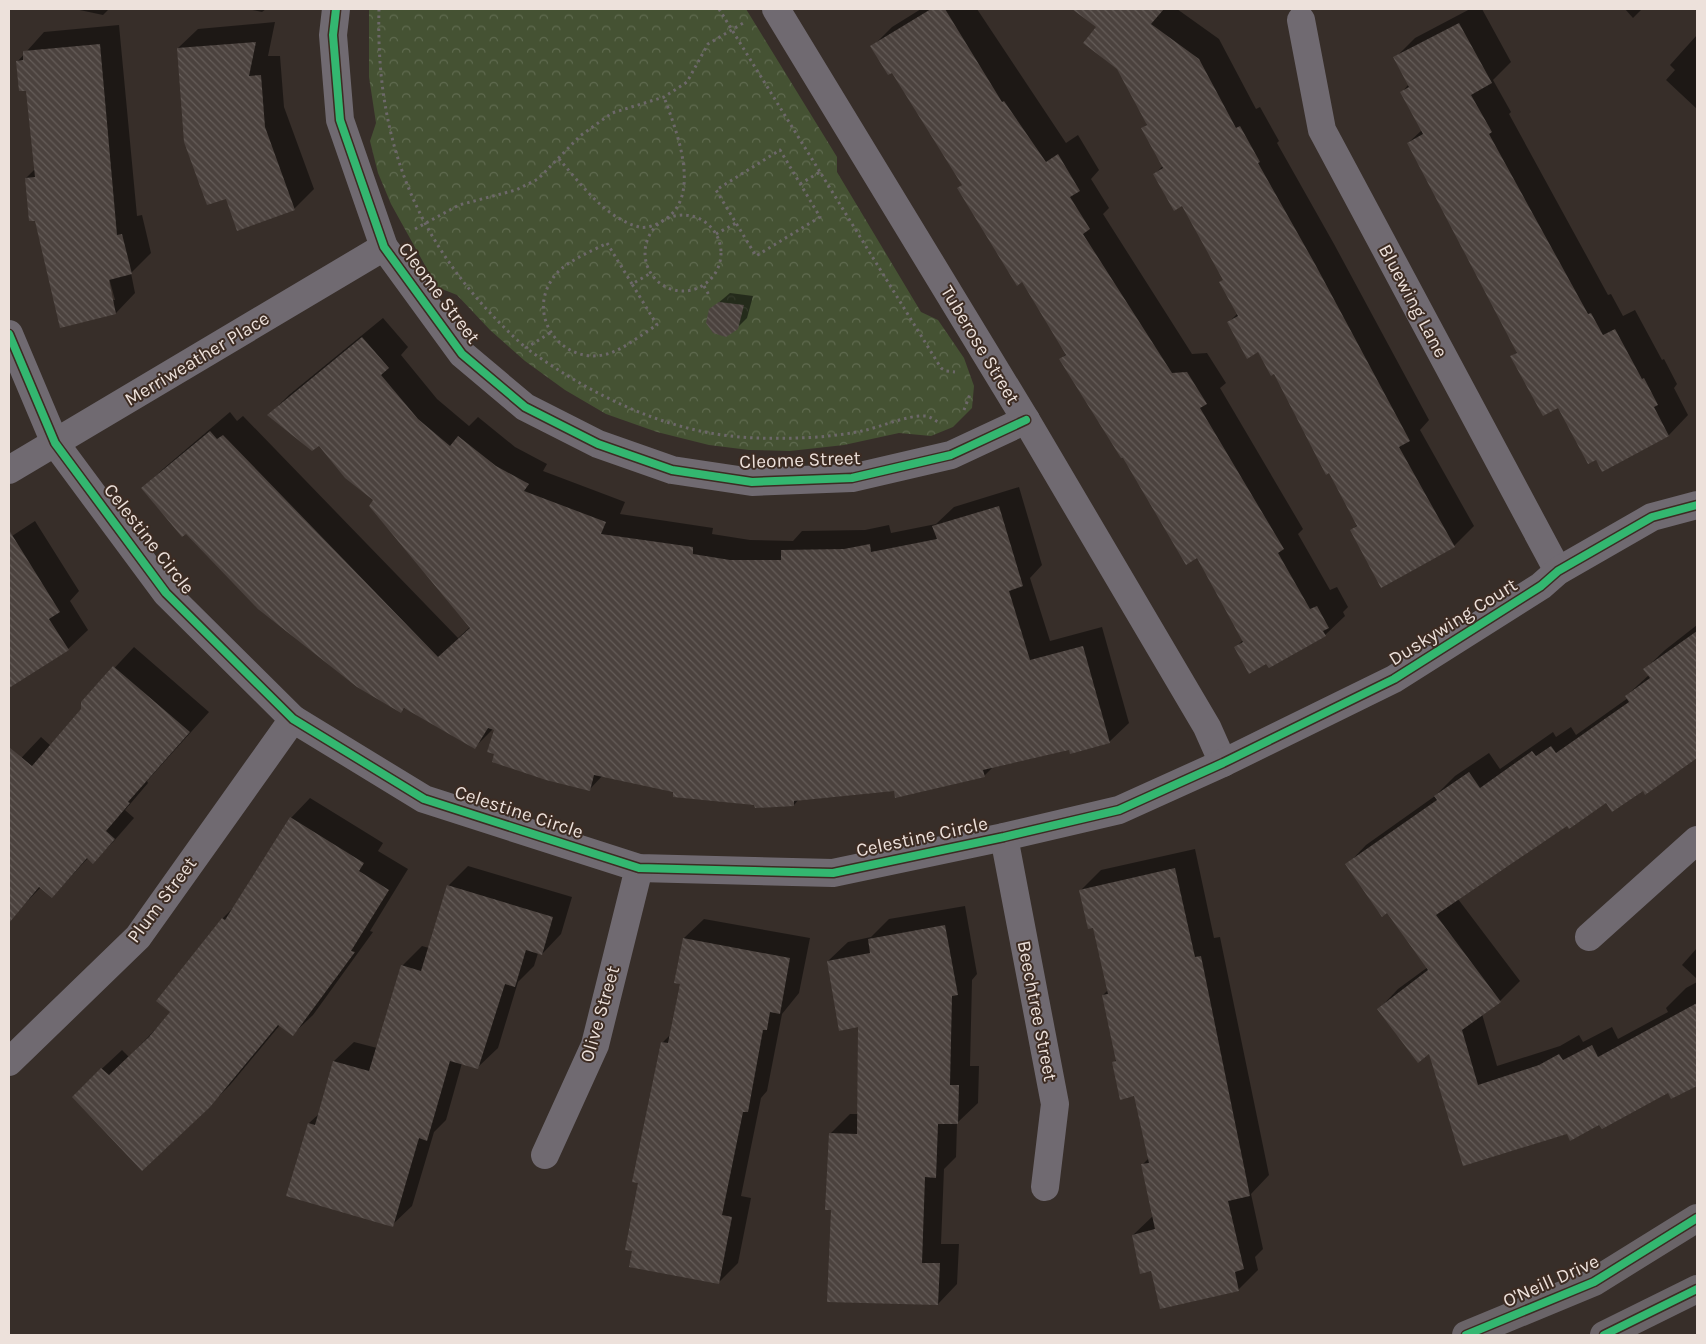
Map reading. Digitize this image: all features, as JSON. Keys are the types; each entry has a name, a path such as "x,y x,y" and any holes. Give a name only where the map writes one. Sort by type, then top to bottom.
{"main road":[{"name":"O'Neill Drive","path":"1466,1335 1594,1282 1697,1218"},
{"path":"1604,1335 1697,1290"}],"street":[{"name":"Cleome Street","path":"336,9 333,34 340,120 384,247 462,354 525,408 598,444 672,470 752,482 852,478 951,455 1026,420"},
{"name":"Tuberose Street","path":"776,9 1026,420 1207,727 1223,763"},
{"name":"Bluewing Lane","path":"1302,20 1322,130 1558,571"},
{"name":"Merriweather Place","path":"9,470 384,247"},
{"name":"Celestine Circle","path":"9,334 55,443 166,593 293,719 424,799 639,868 833,872 1004,837 1119,810 1223,763"},
{"name":"Duskywing Court","path":"1223,763 1394,679 1541,586 1558,571 1652,517 1697,505"},
{"name":"Plum Street","path":"9,1062 138,937 293,719"},
{"name":"Beechtree Street","path":"1004,837 1055,1104 1045,1186"},
{"path":"1589,937 1697,840"},
{"name":"Olive Street","path":"545,1155 595,1045 639,868"}],"path":[{"path":"379,9 378,42 381,90 392,141 411,198 453,270 478,300 526,348 558,372 588,389 633,410 674,424 714,433 755,438 813,438 849,434 916,416 927,415 941,424"},
{"path":"719,9 941,368 946,371 962,373"},
{"path":"384,247 459,205 516,190 538,179 580,136 612,113 664,97 687,82 708,44 749,19"},
{"path":"559,159 604,208 624,221 641,228 663,221 675,216 687,215 709,224 720,243 720,262 712,280 704,286 695,290 674,290 657,281 650,273 646,262 648,239 654,228 663,221 675,214 681,201 683,181 682,153 664,97"},
{"path":"780,150 820,217 756,256 736,223 716,190 780,150"},
{"path":"800,184 820,172"},
{"path":"716,234 736,223"},
{"path":"608,242 632,284 657,326 608,354 596,356 582,356 570,351 550,334 544,319 544,299 551,280 561,268 608,242"},
{"path":"632,284 650,273"},
{"path":"704,286 710,298"},
{"path":"526,348 550,334"},
{"path":"962,414 968,402 971,388"}],"green space":[{"path":"369,9 746,9 837,157 837,172 921,312 938,320 964,358 974,386 972,408 953,427 931,436 899,433 844,445 790,451 749,450 709,445 657,432 606,414 565,390 525,361 490,330 457,295 437,287 391,204 378,173 370,141 376,123 369,77"}],"building":[{"path":"931,9 945,9 1002,102 1004,101 1046,162 1058,154 1080,191 1070,197 1090,229 1083,234 1172,373 1187,372 1207,404 1200,408 1284,549 1278,553 1310,609 1317,606 1329,628 1323,631 1326,636 1269,668 1266,664 1249,674 1234,647 1243,642 1197,558 1186,565 1123,458 1121,458 1059,359 1066,355 1022,282 1017,286 957,188 962,185 892,73 888,75 870,46"},
{"path":"1072,9 1164,9 1151,24 1199,59 1236,128 1240,126 1260,162 1258,163 1315,264 1410,441 1399,447 1455,547 1381,588 1350,530 1357,526 1329,473 1326,475 1274,374 1271,376 1258,352 1247,359 1227,322 1238,316 1219,282 1223,280 1182,206 1174,211 1153,174 1163,168 1141,128 1147,125 1117,69 1083,43 1096,27"},
{"path":"1459,23 1492,83 1471,95 1492,132 1489,134 1588,314 1591,313 1603,335 1615,329 1658,405 1654,407 1669,436 1602,472 1596,460 1588,464 1558,408 1543,416 1510,356 1517,353 1407,143 1423,134 1400,92 1409,87 1393,57"},
{"path":"256,42 249,76 261,75 265,127 295,210 237,231 226,199 207,205 184,142 177,48"},
{"path":"100,44 117,235 122,234 132,274 109,280 116,314 60,328 35,221 29,221 25,178 35,177 26,91 19,91 16,61 23,60 23,51"},
{"path":"719,302 744,305 738,329 726,337 713,333 706,323 709,309"},
{"path":"362,337 389,368 381,375 418,419 450,446 458,436 496,466 529,484 524,491 606,522 601,534 693,547 693,554 730,560 781,560 781,550 844,549 870,544 871,552 937,539 932,526 999,506 1023,586 1009,591 1030,660 1083,646 1110,743 1070,754 1069,750 983,770 985,777 895,798 894,791 794,801 794,806 755,808 754,805 673,797 673,792 594,775 590,791 546,780 492,762 494,754 487,752 494,730 488,728 475,749 404,708 401,713 357,687 258,609 186,534 182,537 141,488 210,431 217,439 223,435 438,657 470,628 369,506 373,500 345,478 319,446 312,451 267,415"},
{"path":"9,530 60,612 49,619 69,650 9,688"},
{"path":"1697,631 1697,758 1645,795 1643,791 1612,812 1606,803 1569,829 1567,826 1436,915 1501,1002 1462,1030 1478,1085 1539,1065 1559,1054 1563,1060 1592,1045 1598,1057 1697,1003 1697,1086 1671,1099 1668,1093 1602,1129 1599,1125 1570,1141 1567,1134 1463,1166 1429,1054 1418,1063 1377,1009 1428,970 1387,913 1382,917 1345,864 1437,800 1434,796 1469,772 1480,788 1532,751 1536,756 1551,746 1556,753 1629,702 1625,696 1650,678 1643,669"},
{"path":"113,666 190,732 128,802 130,803 106,831 115,839 93,864 87,858 52,898 39,887 9,923 9,747 32,766 81,709 81,702"},
{"path":"290,817 364,863 359,871 389,890 351,951 355,952 293,1036 278,1025 210,1107 142,1171 72,1097 101,1068 109,1075 149,1037 170,1012 156,1001 222,918 225,920"},
{"path":"1175,868 1195,957 1201,956 1250,1196 1228,1201 1244,1269 1235,1272 1239,1291 1160,1309 1151,1271 1140,1274 1132,1235 1155,1229 1141,1164 1149,1163 1134,1096 1120,1100 1112,1062 1116,1061 1102,995 1108,994 1093,928 1088,929 1079,890"},
{"path":"447,885 553,917 542,955 526,950 515,987 505,984 478,1069 450,1061 427,1141 419,1138 393,1227 286,1196 308,1123 315,1125 333,1061 369,1071 401,965 421,971"},
{"path":"945,925 958,995 952,996 950,1085 959,1085 958,1124 938,1124 936,1178 925,1177 922,1263 940,1263 938,1305 827,1302 831,1210 825,1210 829,1133 857,1134 858,1027 839,1031 827,961 870,953 868,939"},
{"path":"683,938 790,958 780,1014 770,1012 767,1030 763,1030 748,1112 743,1112 722,1215 732,1217 719,1284 629,1267 632,1251 625,1250 638,1183 632,1182 661,1042 668,1043 680,984 674,983"}],"cycle path":[{"path":"336,9 333,35 340,120 384,247 462,354 525,407 598,444 672,470 752,482 852,478 951,455 1026,420"},
{"path":"9,334 55,443 166,593 293,719 424,799 639,868 833,873 1004,837 1119,810 1223,763 1394,679 1541,586 1558,571 1652,517 1697,505"},
{"path":"1466,1335 1594,1282 1697,1218"},
{"path":"1604,1335 1697,1289"}]}
